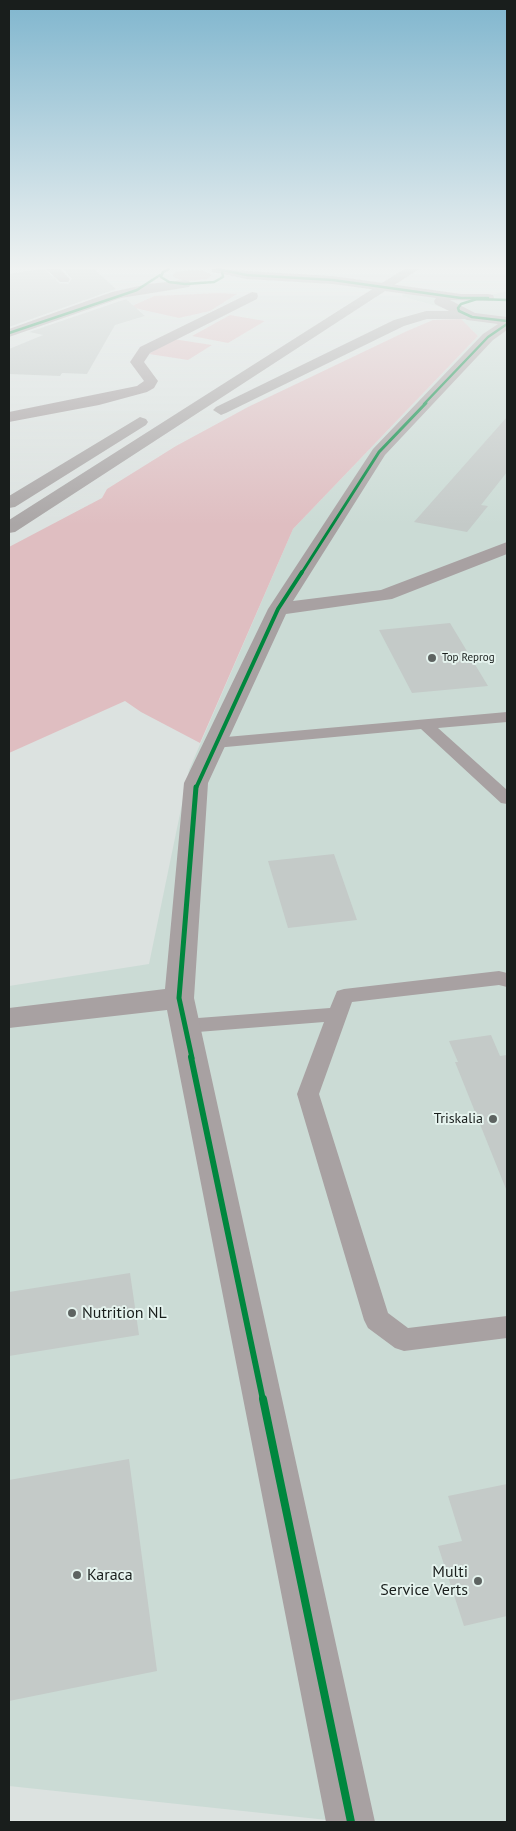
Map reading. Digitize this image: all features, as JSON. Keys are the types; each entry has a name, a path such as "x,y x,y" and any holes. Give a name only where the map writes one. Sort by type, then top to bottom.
{"highway":[{"path":"9,528 280,354"},
{"path":"103,468 335,354"},
{"path":"9,502 152,414"}],"street":[{"path":"9,417 99,400 142,389 151,381 137,362 142,354"},
{"path":"351,1822 182,1012 196,783 278,609 379,452 469,354"},
{"path":"278,609 384,595 507,548"},
{"path":"9,1018 182,1012"}],"lane":[{"path":"215,743 507,717"},
{"path":"424,723 507,798"},
{"path":"507,980 499,978 344,996 339,1014 308,1094 377,1320 404,1340 507,1327"},
{"path":"182,1012 339,1014"}],"shaded area":[{"path":"152,354 197,354 188,360"},
{"path":"358,354 460,354 293,529 200,743 141,712 125,701 9,753 9,547 102,498 107,489 176,446 248,407"},
{"path":"460,354 507,354 507,1822 346,1822 9,1786 9,986 149,964 189,770 293,529"}],"building":[{"path":"9,354 98,354 87,374 62,373 60,376 9,374"},
{"path":"507,417 507,472 481,505 488,506 467,532 414,522"},
{"name":"Top Reprog","path":"450,623 488,686 412,693 379,630"},
{"path":"334,854 357,920 288,928 268,861"},
{"name":"Triskalia","path":"491,1035 500,1056 507,1055 506,1189 455,1062 458,1062 449,1041"},
{"name":"Nutrition NL","path":"130,1273 139,1335 9,1356 9,1292"},
{"name":"Karaca","path":"129,1459 157,1671 9,1701 9,1480"},
{"name":"Multi Service Verts","path":"507,1484 507,1616 464,1626 438,1546 462,1541 448,1496"}],"cycle path":[{"path":"351,1822 179,998 196,783 278,609 379,452 471,354"}],"place":[{"name":"Top Reprog","path":"432,658"},
{"name":"Triskalia","path":"493,1119"},
{"name":"Nutrition NL","path":"72,1313"},
{"name":"Karaca","path":"77,1575"},
{"name":"Multi Service Verts","path":"478,1581"}]}
